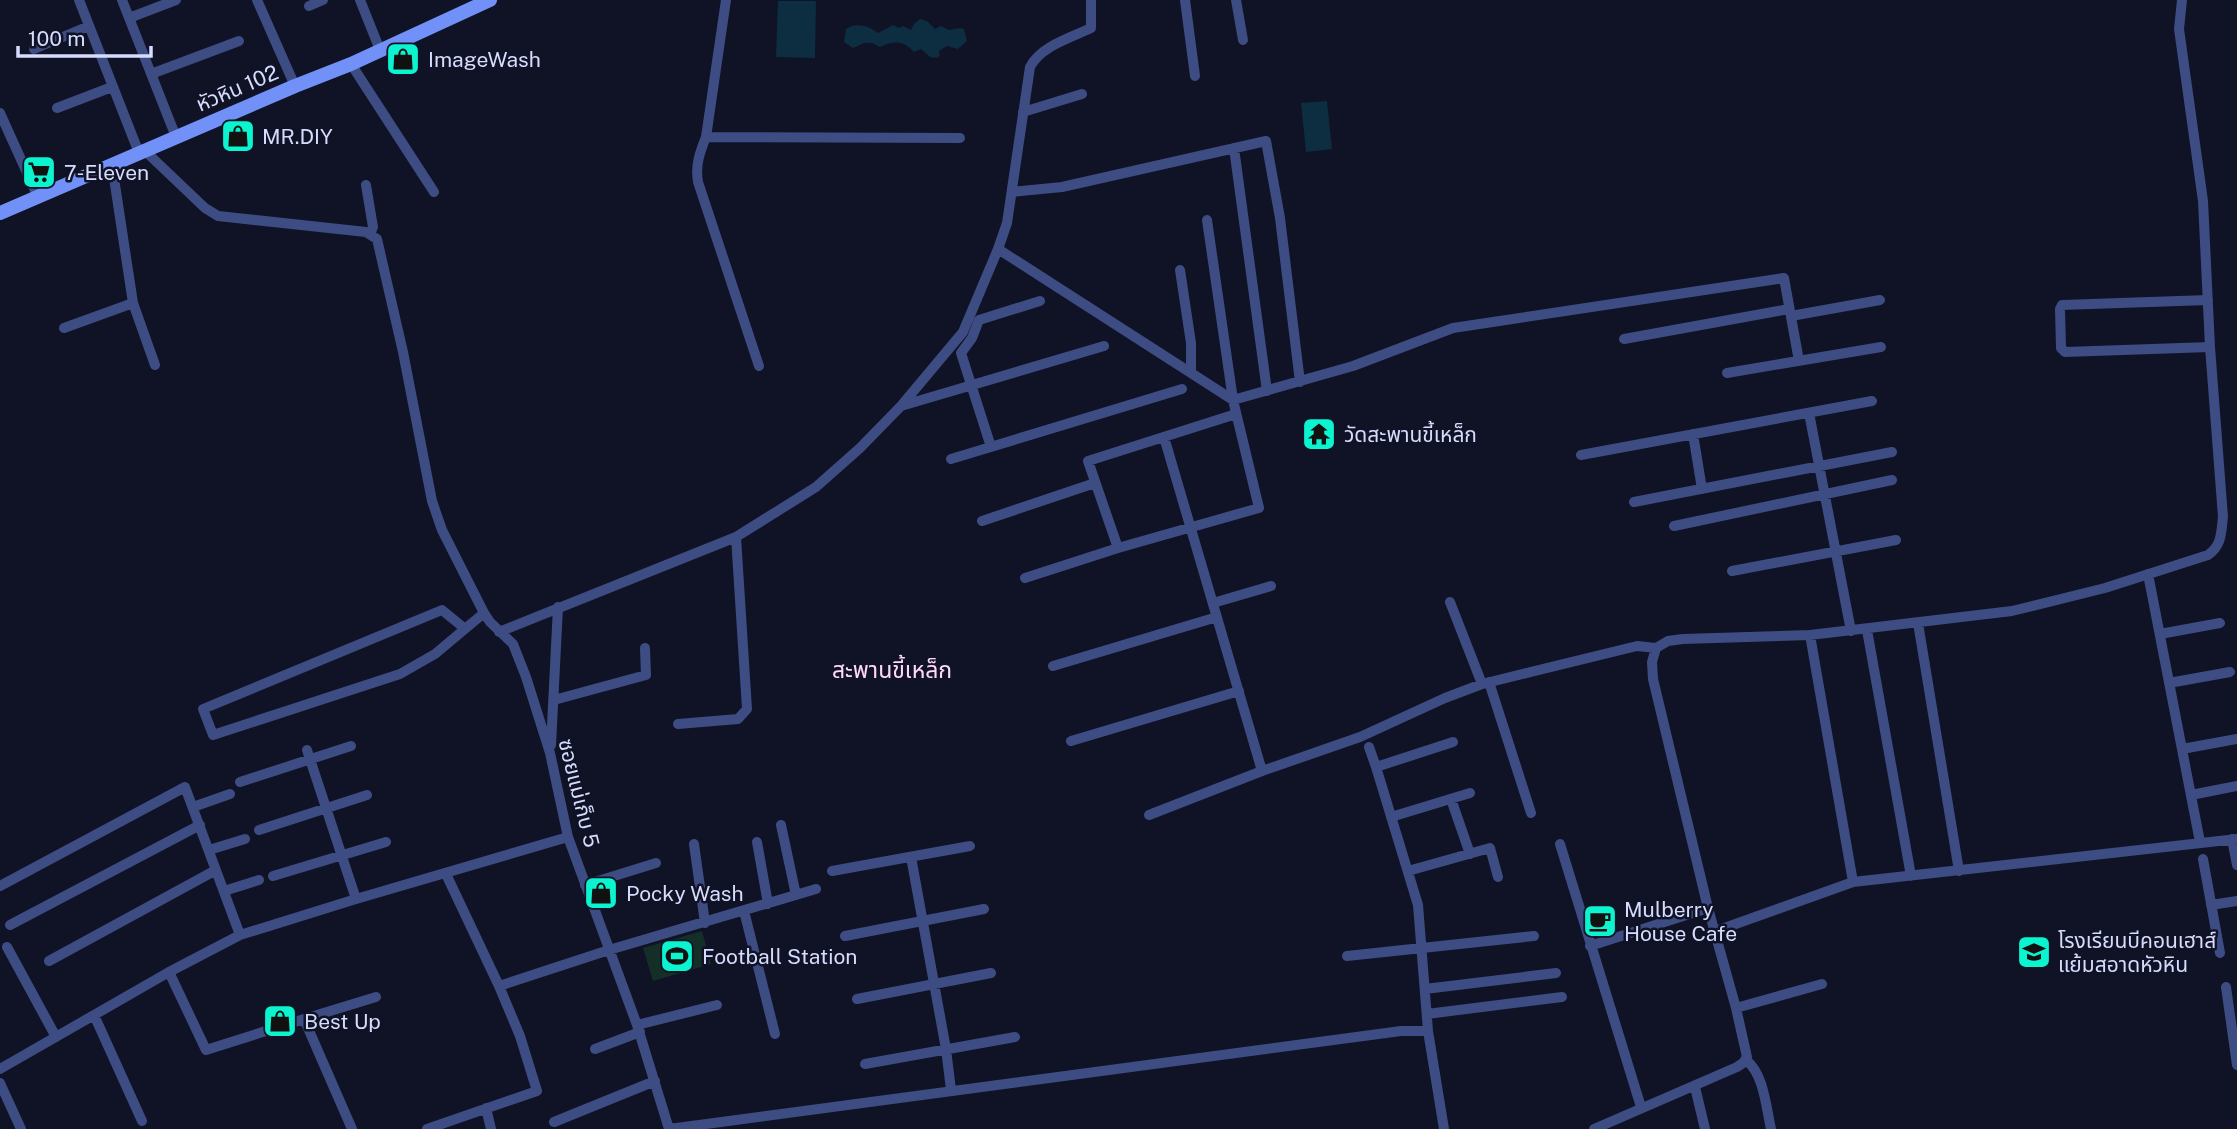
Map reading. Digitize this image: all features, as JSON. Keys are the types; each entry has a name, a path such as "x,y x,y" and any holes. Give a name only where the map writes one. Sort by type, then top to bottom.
{"street":[{"path":"79,0 112,87 141,151 205,208 218,216 370,234 373,227 366,185"},
{"path":"122,0 176,137"},
{"path":"129,18 176,0"},
{"path":"257,0 295,86"},
{"path":"309,6 323,0"},
{"path":"360,0 380,50"},
{"name":"หัวหิน 102","path":"0,214 141,151 351,64 490,0"},
{"path":"726,0 706,137 696,172 759,366"},
{"path":"499,632 736,537 816,487 860,448 901,406 963,332 998,249 1007,223 1030,67 1035,58 1045,50 1091,28 1091,0"},
{"path":"1185,0 1195,76"},
{"path":"1236,0 1243,40"},
{"path":"1149,815 1360,737 1485,683 1637,646 1656,648 1683,639 1810,635 2012,611 2148,574 2208,555 2216,549 2221,541 2223,517 2210,347 2203,201 2179,29 2182,0"},
{"path":"34,49 89,26"},
{"path":"151,74 239,41"},
{"path":"351,64 433,192"},
{"path":"57,108 112,87"},
{"path":"1023,112 1082,94"},
{"path":"0,113 38,197"},
{"path":"706,137 960,138"},
{"path":"1012,192 1062,187 1264,140 1267,143 1280,218 1300,382"},
{"path":"1234,148 1268,391"},
{"path":"112,165 133,303 155,365"},
{"path":"1025,578 1118,548 1259,509 1233,400 1207,220"},
{"name":"ซอยแม่เก็บ 5","path":"370,234 377,239 381,254 432,501 442,530 484,613 513,644 550,753 568,837 639,1028 669,1129"},
{"path":"998,249 1233,400 1353,366 1453,328 1784,278 1799,361"},
{"path":"1180,270 1191,343 1191,373"},
{"path":"1624,339 1880,300"},
{"path":"2208,300 2062,305 2061,348 2065,352 2210,347"},
{"path":"991,447 961,353 972,338 979,320 1040,301"},
{"path":"64,328 133,303"},
{"path":"901,406 1104,346"},
{"path":"1727,373 1881,347"},
{"path":"951,459 1182,389"},
{"path":"1581,455 1872,401"},
{"path":"1809,413 1851,631"},
{"path":"1118,548 1088,461 1236,414"},
{"path":"1693,434 1702,489"},
{"path":"1164,437 1262,771"},
{"path":"1634,502 1892,452"},
{"path":"1674,526 1892,480"},
{"path":"982,522 1095,483"},
{"path":"678,724 738,719 747,709 736,537"},
{"path":"1732,571 1896,540"},
{"path":"2148,574 2200,842"},
{"path":"1213,603 1271,586"},
{"path":"1450,601 1485,683 1531,813"},
{"path":"550,753 558,607"},
{"path":"464,628 442,610 203,709 213,735 400,674 435,654 484,613"},
{"path":"1053,666 1217,617"},
{"path":"1918,623 1959,871"},
{"path":"2160,634 2220,624"},
{"path":"1867,630 1911,876"},
{"path":"1810,635 1853,883"},
{"path":"554,700 646,675 645,648"},
{"path":"1656,648 1652,663 1653,679 1708,908 1736,1008 1746,1060"},
{"path":"2169,683 2230,672"},
{"path":"1071,741 1239,691"},
{"path":"2182,749 2237,739"},
{"path":"1376,767 1453,742"},
{"path":"240,782 309,755 351,746"},
{"path":"1369,747 1418,905 1428,1031 1444,1129"},
{"path":"309,755 356,899"},
{"path":"2191,795 2237,786"},
{"path":"0,886 185,787 240,935"},
{"path":"1391,817 1470,793"},
{"path":"193,807 230,794"},
{"path":"259,830 367,795"},
{"path":"1451,799 1470,854"},
{"path":"10,925 200,825"},
{"path":"781,825 796,895"},
{"path":"1,1067 240,935 568,837"},
{"path":"209,850 245,839"},
{"path":"1716,931 1853,883 2235,839 2237,865"},
{"path":"273,876 386,842"},
{"path":"757,842 768,904"},
{"path":"694,844 705,922"},
{"path":"1560,844 1641,1107"},
{"path":"832,871 970,846"},
{"path":"1408,871 1490,848 1498,877"},
{"path":"911,857 951,1090"},
{"path":"2203,859 2220,953"},
{"path":"585,885 656,863"},
{"path":"49,961 216,870"},
{"path":"427,1129 537,1091 520,1036 446,874"},
{"path":"224,891 259,880"},
{"path":"499,986 609,950 816,889"},
{"path":"2211,905 2237,901"},
{"path":"1590,946 1708,908"},
{"path":"845,936 984,909"},
{"path":"744,911 775,1034"},
{"path":"1347,956 1534,936"},
{"path":"7,947 56,1037"},
{"path":"169,972 206,1050 376,997"},
{"path":"857,999 991,973"},
{"path":"1425,989 1556,973"},
{"path":"1736,1008 1822,984"},
{"path":"2226,987 2237,1065"},
{"path":"1427,1014 1562,997"},
{"path":"595,1049 639,1028 717,1005"},
{"path":"94,1015 142,1121"},
{"path":"304,1019 352,1129"},
{"path":"669,1129 1401,1031 1428,1031"},
{"path":"864,1064 1015,1037"},
{"path":"1600,1128 1641,1107 1695,1087 1746,1060"},
{"path":"1746,1060 1753,1065 1762,1088 1771,1129"},
{"path":"554,1122 655,1081"},
{"path":"0,1083 21,1129"},
{"path":"1695,1087 1705,1129"},
{"path":"486,1108 491,1129"}],"green space":[{"name":"Football Station","path":"702,931 711,964 653,981 643,948"}],"water":[{"path":"778,1 816,1 815,58 776,57"},
{"path":"920,19 927,21 935,29 941,26 949,30 964,29 967,41 958,49 947,46 939,51 937,58 930,57 921,49 914,52 898,43 880,47 864,43 853,48 844,42 846,29 850,27 863,26 878,33 893,25 911,30"},
{"path":"1327,101 1332,149 1306,152 1301,103"}],"place":[{"name":"ImageWash","path":"403,59"},
{"name":"MR.DIY","path":"238,136"},
{"name":"7-Eleven","path":"39,172"},
{"name":"วัดสะพานขี้เหล็ก","path":"1319,434"},
{"name":"Pocky Wash","path":"601,893"},
{"name":"Mulberry House Cafe","path":"1600,921"},
{"name":"โรงเรียนบีคอนเฮาส์ แย้มสอาดหัวหิน","path":"2034,952"},
{"name":"Football Station","path":"677,956"},
{"name":"Best Up","path":"280,1021"}],"district":[{"name":"สะพานขี้เหล็ก","path":"892,669"}]}
